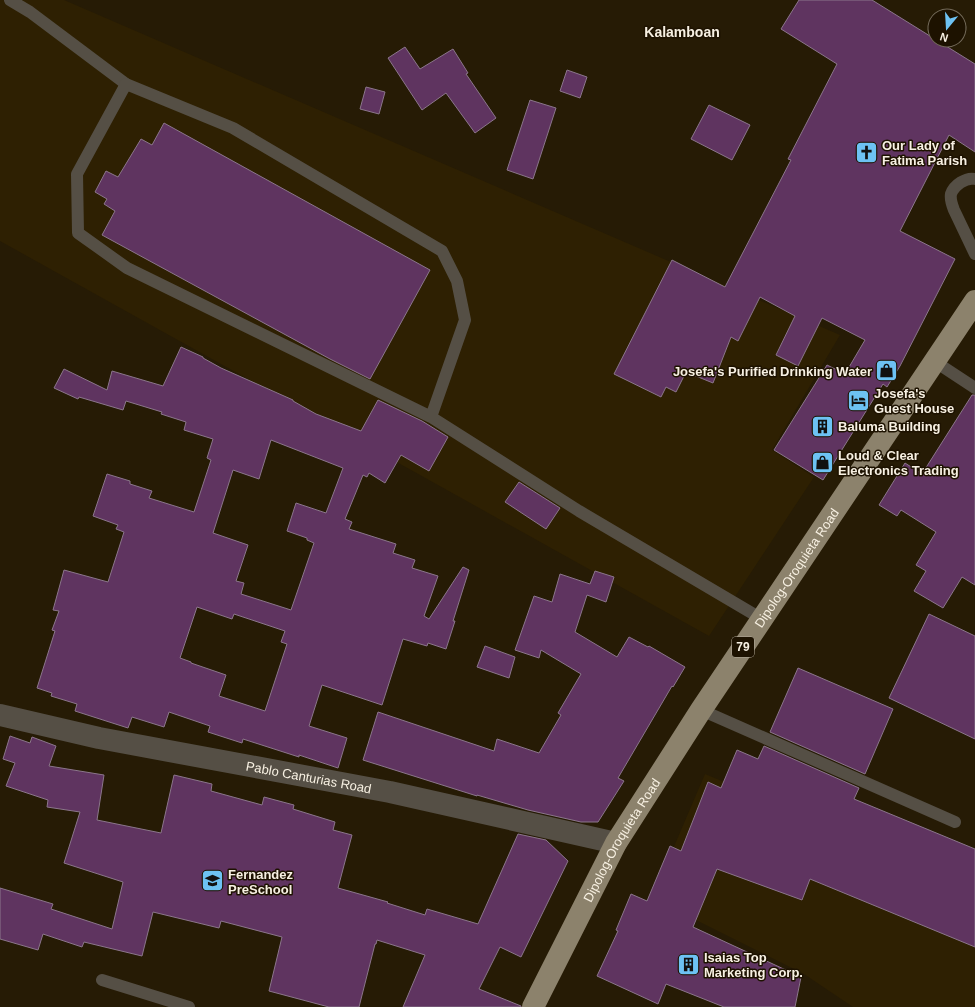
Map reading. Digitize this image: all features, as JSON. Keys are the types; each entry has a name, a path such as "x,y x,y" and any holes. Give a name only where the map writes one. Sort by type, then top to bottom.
{"main road":[{"name":"Dipolog-Oroquieta Road","path":"533,1007 616,843 701,710 975,301"}],"street":[{"name":"Pablo Canturias Road","path":"0,715 99,738 390,792 616,843"}],"lane":[{"path":"10,0 30,12 126,84 233,128 442,251 457,281 465,320 432,417"},
{"path":"126,84 77,174 78,232 127,268 432,417 578,511 762,618"},
{"path":"975,179 972,178 961,182 956,186 951,194 954,210 975,254"},
{"path":"934,361 975,388"},
{"path":"701,710 955,822"},
{"path":"102,980 188,1007"}],"shaded area":[{"path":"0,0 64,0 840,335 772,450 814,477 709,636 0,241"},
{"path":"705,774 975,886 975,1007 853,1007 804,974 652,898"}],"building":[{"path":"799,0 872,0 927,34 927,48 949,48 975,64 975,152 949,135 900,231 955,259 900,366 887,387 883,384 823,480 774,450 827,365 845,374 865,340 822,318 798,366 776,355 795,316 760,297 738,341 731,337 713,383 686,372 676,392 666,387 661,397 614,374 672,260 725,287 791,160 788,159 837,64 781,29"},
{"path":"405,47 420,69 453,49 468,73 466,74 496,118 475,133 446,93 422,110 388,58"},
{"path":"567,70 587,77 580,98 560,91"},
{"path":"366,87 385,92 379,114 360,109"},
{"path":"530,100 556,108 533,179 507,170"},
{"path":"709,105 750,125 732,160 691,139"},
{"path":"164,123 430,270 370,379 330,359 102,235 115,211 104,204 107,199 95,192 106,171 118,177 141,139 152,145"},
{"path":"181,347 203,357 221,368 293,400 316,414 361,431 378,400 422,421 448,437 429,471 401,455 385,483 369,473 367,477 363,475 345,519 352,522 349,529 396,544 393,553 415,560 412,568 438,576 424,616 429,619 463,567 469,570 446,649 428,643 427,646 403,639 382,705 322,685 309,726 347,738 338,768 243,739 242,743 208,732 210,726 169,712 164,727 132,717 128,728 75,711 77,704 51,696 52,693 37,688 55,631 52,630 59,611 53,610 64,570 108,582 124,532 116,529 118,525 93,516 107,474 130,481 130,484 152,491 149,498 194,512 211,460 207,458 213,439 184,430 186,422 161,414 162,412 126,401 123,410 79,397 78,399 54,388 64,369 107,390 112,371 163,386","holes":["271,440 343,468 326,513 296,503 287,531 307,538 307,540 314,543 291,610 241,594 244,583 236,581 248,545 213,533 233,470 259,479","197,607 232,619 234,614 285,631 281,642 287,644 265,711 219,696 226,675 180,658"]},
{"path":"972,395 975,395 975,585 962,577 943,608 914,591 926,571 916,565 936,532 901,510 897,516 879,505 905,463 922,474"},
{"path":"519,482 560,508 546,529 505,502"},
{"path":"595,571 614,577 606,602 587,595 575,632 617,657 629,637 648,647 649,646 685,667 673,687 672,686 618,778 624,781 598,822 581,822 528,810 477,796 363,760 378,712 494,751 497,739 539,753 561,715 558,713 581,674 541,650 539,658 515,650 534,596 552,602 560,574 590,584"},
{"path":"929,614 975,636 975,739 889,698"},
{"path":"485,646 515,657 509,678 477,667"},
{"path":"798,668 893,709 865,774 770,732"},
{"path":"10,736 30,743 32,737 56,746 49,766 104,775 97,820 161,833 174,775 212,784 211,791 262,805 264,797 294,805 293,809 335,822 333,830 352,835 338,888 388,902 387,903 425,915 427,909 478,924 518,834 546,840 568,861 521,957 500,947 479,989 521,1007 403,1007 425,955 377,940 359,1007 329,1007 269,991 282,937 221,921 219,928 153,912 142,956 84,942 82,947 43,934 38,950 0,939 0,888 53,904 51,909 112,929 123,882 64,863 80,812 47,807 48,800 6,786 15,763 3,759"},
{"path":"764,746 859,788 854,799 975,849 975,947 810,879 802,900 717,869 693,927 801,977 795,1007 724,1007 666,984 658,1004 597,976 618,931 616,930 631,894 647,901 670,846 681,851 708,782 721,788 737,750 758,759"}],"place":[{"name":"Our Lady of Fatima Parish","path":"866,152"},
{"name":"Josefa's Purified Drinking Water","path":"887,371"},
{"name":"Josefa's Guest House","path":"858,400"},
{"name":"Baluma Building","path":"823,426"},
{"name":"Loud & Clear Electronics Trading","path":"823,462"},
{"name":"Fernandez PreSchool","path":"212,881"},
{"name":"Isaias Top Marketing Corp.","path":"688,964"}],"district":[{"name":"Kalamboan","path":"682,32"}]}
